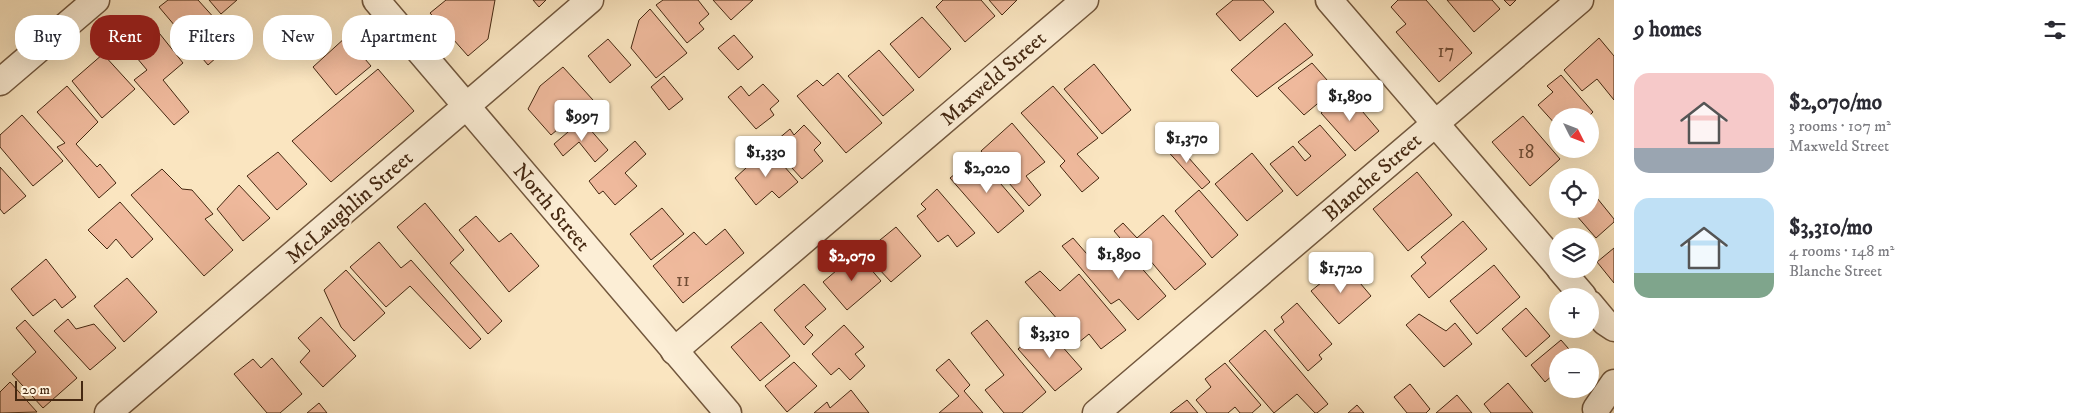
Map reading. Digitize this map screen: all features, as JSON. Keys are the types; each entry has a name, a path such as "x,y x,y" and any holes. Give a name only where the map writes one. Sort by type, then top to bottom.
{"street":[{"path":"0,82 96,0"},
{"name":"North Street","path":"376,0 728,413"},
{"name":"McLaughlin Street","path":"108,413 590,0"},
{"name":"Maxweld Street","path":"674,350 1084,0"},
{"path":"1329,0 1549,257"},
{"name":"Blanche Street","path":"1096,413 1580,0"},
{"path":"1567,278 1576,288"},
{"path":"1601,407 1614,383"}],"building":[{"path":"168,0 198,0 212,15 170,15 170,20 159,7"},
{"path":"209,0 237,0 221,14"},
{"path":"446,0 495,0 488,39 468,56 455,41 455,15 432,15 430,13"},
{"path":"533,0 546,0 539,7"},
{"path":"663,0 698,0 709,14 699,23 704,29 687,43 656,5"},
{"path":"713,0 753,0 731,20"},
{"path":"943,0 981,0 995,16 965,42 936,7"},
{"path":"989,0 1017,0 1002,15"},
{"path":"1233,0 1263,0 1274,12 1240,41 1216,14"},
{"path":"1398,0 1426,0 1472,53 1439,82 1396,32 1406,24 1391,7"},
{"path":"1447,0 1492,0 1500,9 1474,32"},
{"path":"1504,0 1516,0 1510,6"},
{"path":"650,9 687,53 656,78 631,48 639,20"},
{"path":"922,17 951,49 919,78 890,44"},
{"path":"1285,23 1313,55 1257,97 1231,70"},
{"path":"160,34 170,47 170,60 181,60 183,63 163,80 189,112 174,125 134,80 147,70 139,60 160,60"},
{"path":"734,35 753,57 738,70 718,48"},
{"path":"1599,38 1614,56 1614,100 1597,79 1582,91 1564,70"},
{"path":"608,39 631,65 610,83 588,56"},
{"path":"342,41 342,60 366,60 371,66 336,95 313,67 321,60 332,60 332,50"},
{"path":"879,50 914,90 883,116 848,76"},
{"path":"96,60 108,60 135,89 102,118 72,81"},
{"path":"204,60 214,60 208,65"},
{"path":"1312,63 1335,89 1304,115 1278,88"},
{"path":"1094,64 1131,110 1102,134 1064,89"},
{"path":"563,67 593,100 551,135 528,109 540,86"},
{"path":"378,69 414,111 331,182 292,141"},
{"path":"838,73 882,123 846,153 797,96 817,80 823,86"},
{"path":"1561,75 1590,108 1549,108 1549,117 1538,105 1553,92 1547,86"},
{"path":"664,76 683,99 669,110 651,87"},
{"path":"763,84 779,101 770,109 774,115 756,129 728,97 741,86 749,96"},
{"path":"67,86 98,122 76,144 97,167 100,164 116,183 99,198 57,147 65,143 37,112"},
{"path":"1053,86 1098,138 1077,154 1099,178 1082,192 1060,166 1065,161 1021,113"},
{"path":"1346,92 1379,131 1355,151 1321,113"},
{"path":"22,115 63,161 33,186 0,147 0,135"},
{"path":"1523,116 1549,146 1549,158 1560,159 1530,186 1492,142"},
{"path":"582,120 608,150 595,162 579,142 563,156 554,144"},
{"path":"1012,123 1045,162 1026,176 1041,195 1029,206 981,151"},
{"path":"804,125 821,143 814,150 823,161 802,179 771,145 790,129 794,135"},
{"path":"1320,125 1346,155 1297,196 1270,164 1293,146 1305,161 1311,156 1298,142"},
{"path":"1173,140 1210,182 1202,189 1164,147"},
{"path":"635,141 646,154 625,173 637,186 615,205 603,191 599,194 589,181"},
{"path":"768,148 798,182 779,198 772,191 756,205 735,178"},
{"path":"278,152 307,184 277,210 247,176"},
{"path":"1252,153 1283,191 1247,221 1215,184"},
{"path":"977,156 1024,211 998,233 950,178"},
{"path":"0,167 26,196 4,214 0,209"},
{"path":"162,169 182,189 192,190 213,214 205,219 233,250 204,276 131,195"},
{"path":"1417,172 1452,215 1408,251 1373,209"},
{"path":"239,185 270,218 243,241 217,209"},
{"path":"937,189 975,233 957,247 948,235 938,242 917,216 926,209 921,204"},
{"path":"1199,190 1238,235 1212,258 1175,211"},
{"path":"1599,200 1614,219 1614,222 1599,235 1599,228 1587,228 1579,218 1599,218"},
{"path":"120,202 153,239 132,258 116,239 107,249 88,230"},
{"path":"425,203 464,250 450,263 502,321 488,334 397,227"},
{"path":"662,208 684,234 651,260 630,234"},
{"path":"1163,215 1206,264 1175,290 1143,252 1136,257 1114,231 1123,223 1137,238"},
{"path":"476,216 499,242 511,233 539,266 509,292 459,230"},
{"path":"1463,221 1487,249 1429,298 1411,276 1426,263 1421,257"},
{"path":"896,227 921,256 891,282 864,253"},
{"path":"725,229 744,253 683,303 653,266 694,232 706,245"},
{"path":"1073,238 1100,269 1124,248 1166,296 1138,320 1119,299 1111,304 1062,246"},
{"path":"379,242 401,268 411,260 481,339 470,349 410,286 386,307 350,267"},
{"path":"1614,248 1614,283 1599,264 1599,260"},
{"path":"857,253 881,281 847,310 823,282"},
{"path":"46,259 76,297 62,308 55,299 33,316 11,289"},
{"path":"1344,264 1371,296 1339,324 1311,291"},
{"path":"1494,265 1520,297 1477,334 1450,301"},
{"path":"346,270 385,313 354,341 341,327 324,290"},
{"path":"1040,271 1060,291 1079,274 1126,330 1101,349 1089,334 1078,343 1025,282"},
{"path":"127,278 157,312 124,342 94,306"},
{"path":"804,284 826,309 805,327 813,335 804,345 774,310"},
{"path":"1297,303 1332,344 1319,355 1322,359 1308,371 1274,330 1284,322 1281,317"},
{"path":"1526,308 1549,337 1526,357 1502,329"},
{"path":"1419,314 1446,331 1455,323 1472,344 1444,367 1406,325"},
{"path":"321,317 356,356 323,387 300,362 310,351 298,338"},
{"path":"68,319 76,329 94,324 116,348 90,370 54,331"},
{"path":"25,320 77,378 43,408 12,374 36,352 16,328"},
{"path":"987,320 1046,392 1022,413 1004,413 985,390 1004,375 971,333"},
{"path":"761,322 790,356 760,381 731,347"},
{"path":"844,325 864,347 855,354 865,366 850,380 839,368 831,375 812,354"},
{"path":"1045,327 1082,369 1055,391 1018,349"},
{"path":"1265,330 1328,404 1317,413 1297,394 1274,413 1229,361"},
{"path":"1561,340 1568,348 1551,348"},
{"path":"1549,350 1549,378 1545,382 1531,365"},
{"path":"272,358 302,394 280,413 267,413 234,374 253,359 261,368"},
{"path":"949,359 970,385 964,391 983,413 939,413 959,396 936,370"},
{"path":"794,362 817,386 787,412 765,386"},
{"path":"1225,363 1261,405 1252,413 1240,413 1235,407 1228,413 1207,413 1196,400 1211,387 1205,379"},
{"path":"10,382 37,412 0,413 0,392"},
{"path":"1508,383 1533,413 1491,413 1484,404"},
{"path":"1410,384 1430,409 1426,413 1407,413 1394,397"},
{"path":"851,390 869,413 814,413 827,402 830,408"},
{"path":"1457,395 1472,413 1436,413"},
{"path":"1187,400 1198,413 1170,413"},
{"path":"319,403 327,413 307,413"},
{"path":"1357,405 1364,413 1348,413"}]}
